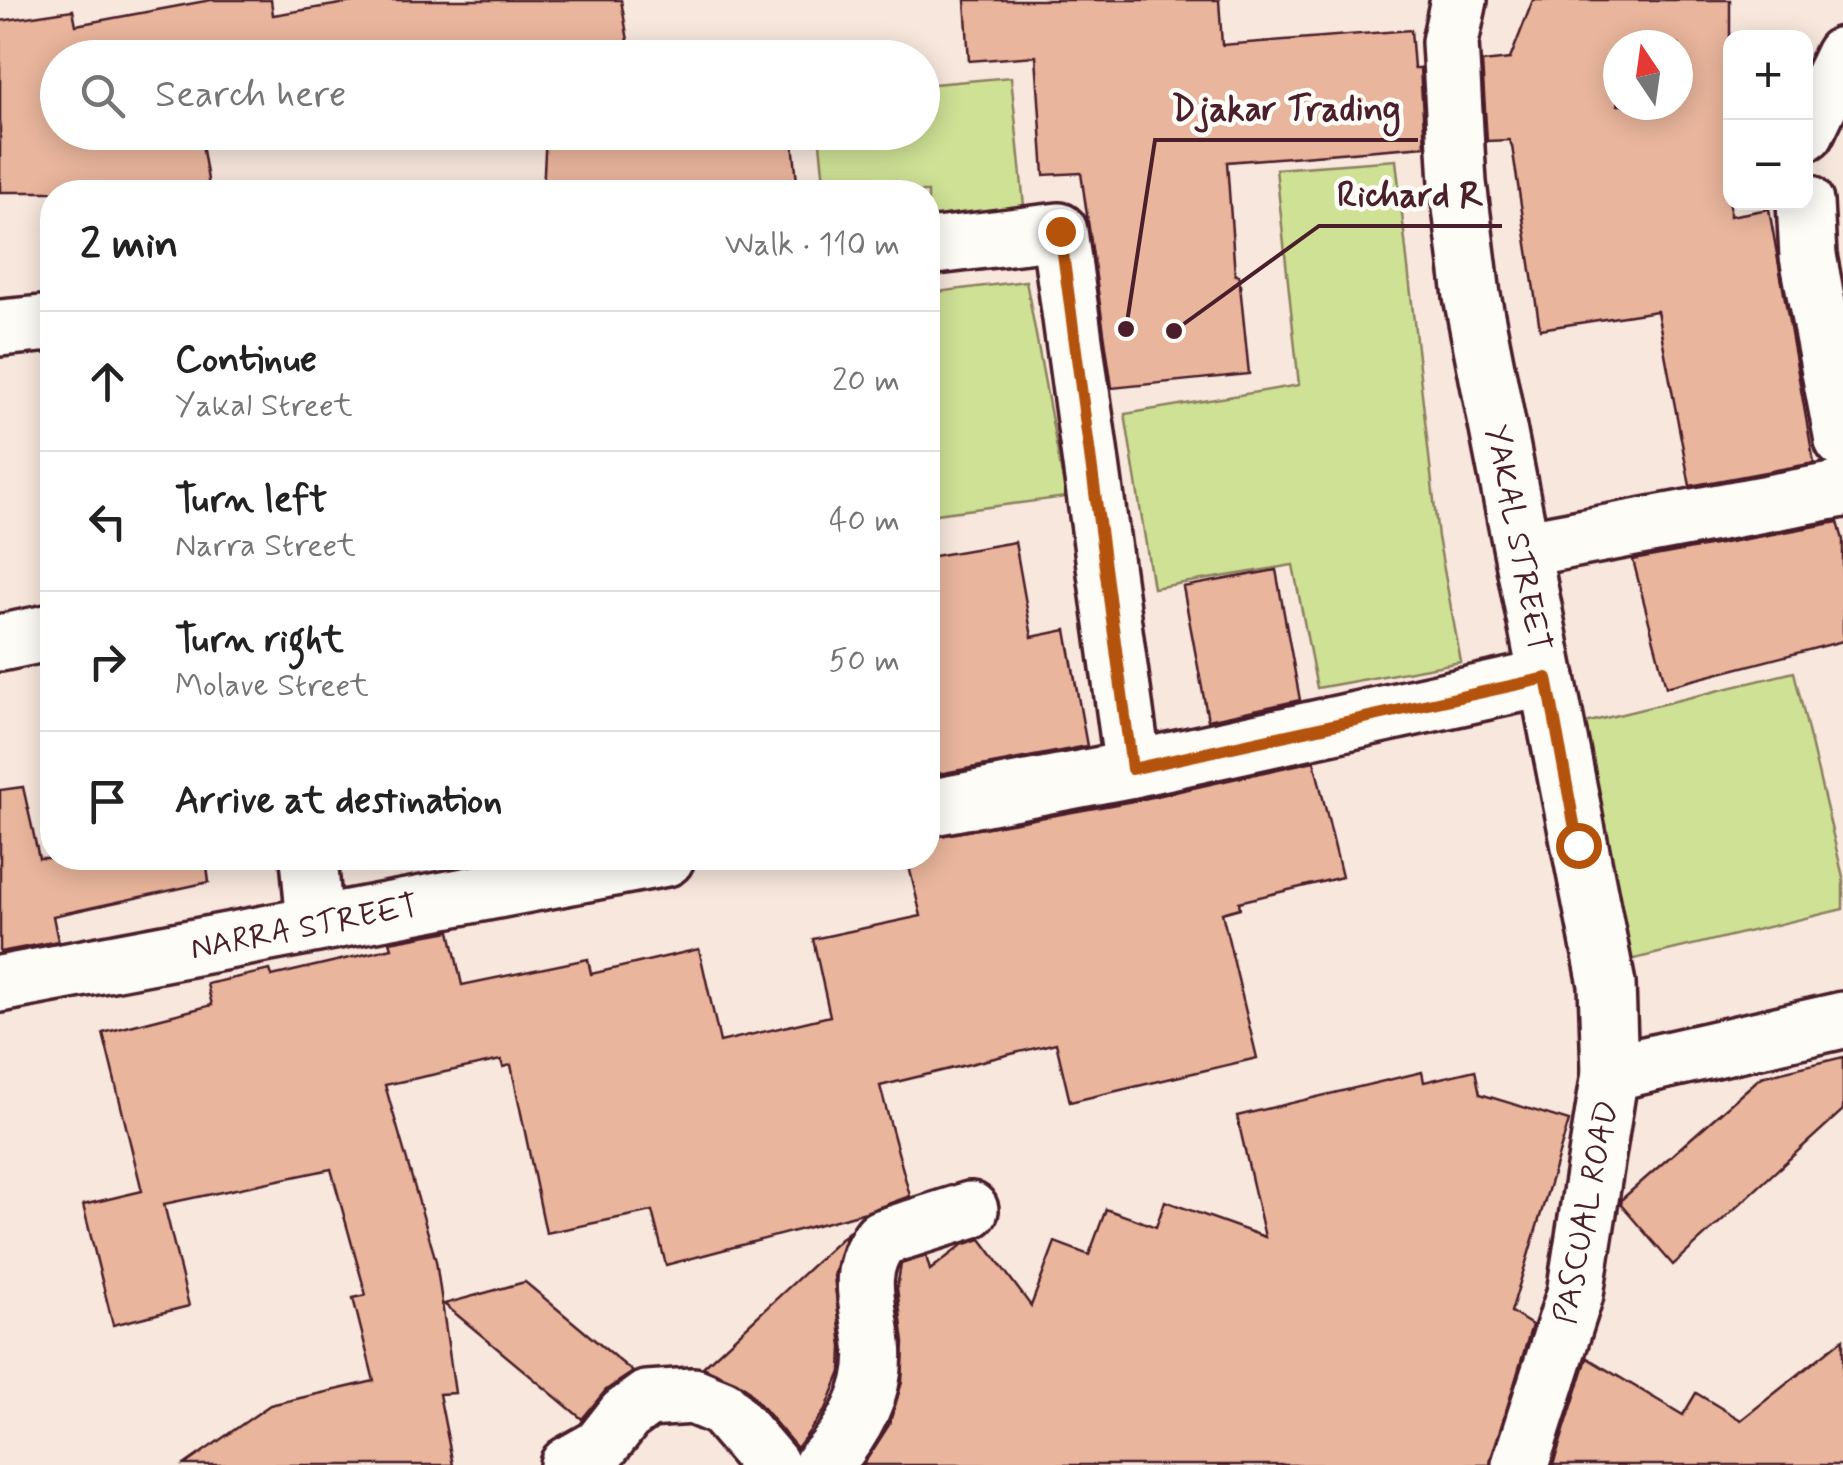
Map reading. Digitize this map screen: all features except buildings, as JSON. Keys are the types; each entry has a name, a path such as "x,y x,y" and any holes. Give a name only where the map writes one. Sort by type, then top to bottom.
{"street":[{"name":"YAKAL STREET","path":"1459,0 1450,42 1458,184 1472,296 1607,984 1610,1074"},
{"path":"1812,120 1843,55"},
{"path":"1805,210 1808,256 1843,440"},
{"path":"940,246 1060,231 1132,769"},
{"path":"0,328 40,324"},
{"path":"1522,549 1843,489"},
{"path":"0,642 40,634"},
{"path":"940,806 1132,769 1547,678"},
{"path":"310,870 316,924"},
{"name":"NARRA STREET","path":"0,984 601,870"},
{"path":"1610,1074 1843,1020"},
{"name":"PASCUAL ROAD","path":"1520,1465 1575,1294 1610,1074"},
{"path":"822,1465 837,1450 860,1414 873,1375 874,1347 864,1298 864,1278 872,1250 881,1238 970,1210"},
{"path":"568,1465 600,1447 625,1415 647,1400 692,1396 722,1408 771,1465"}],"green space":[{"path":"1011,77 1025,216 940,224 940,180 824,180 821,150 940,150 940,83"},
{"path":"1396,160 1438,537 1461,662 1317,688 1293,565 1153,588 1125,414 1299,385 1276,169"},
{"path":"1026,281 1066,497 940,513 940,292"},
{"path":"1794,672 1843,877 1843,909 1630,960 1573,726"}],"place":[{"name":"Djakar Trading","path":"1126,329"},
{"name":"Richard R","path":"1174,331"}],"route":[{"path":"1060,231 1132,769 1547,678 1578,845"}]}
